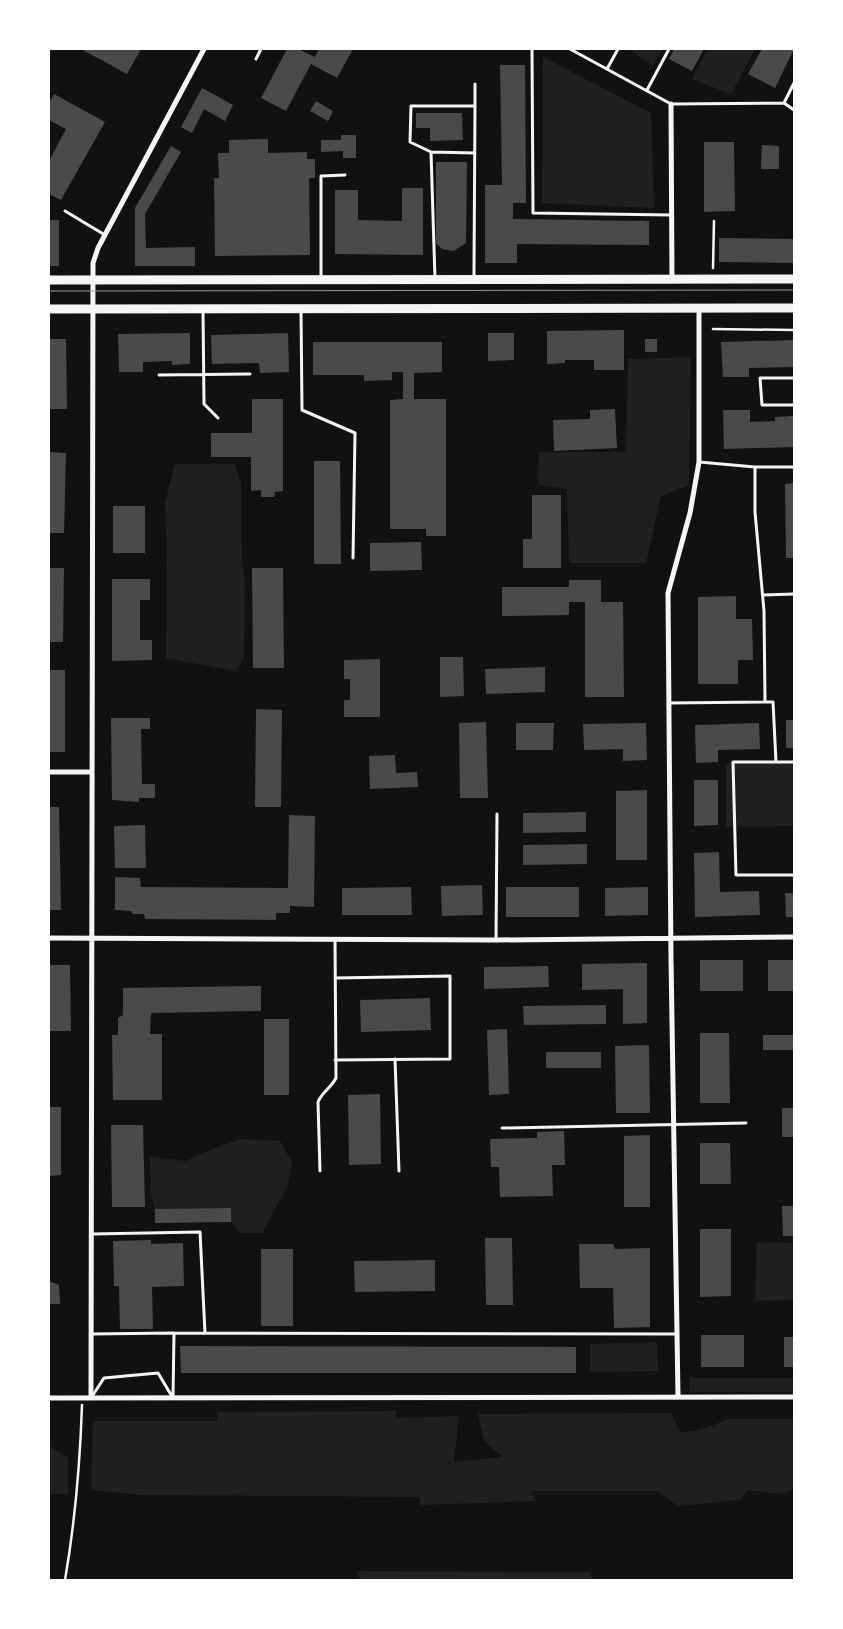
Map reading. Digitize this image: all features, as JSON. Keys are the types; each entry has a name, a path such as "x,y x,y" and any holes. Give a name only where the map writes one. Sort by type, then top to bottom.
{"main road":[{"path":"49,280 794,279"},
{"path":"49,309 794,308"}],"street":[{"path":"91,1398 94,258 204,49"},
{"path":"671,104 672,279"},
{"path":"678,1396 673,1123 668,593 690,513 699,462 700,308"},
{"path":"49,772 92,772"},
{"path":"49,938 496,940 794,937"},
{"path":"49,1398 794,1397"}],"lane":[{"path":"256,59 261,49"},
{"path":"532,49 533,212 671,215"},
{"path":"570,49 671,104 784,103 794,110"},
{"path":"607,69 618,49"},
{"path":"647,90 669,49"},
{"path":"784,103 794,83"},
{"path":"474,279 475,84"},
{"path":"475,106 411,106 410,142 431,152 475,153"},
{"path":"431,152 435,279"},
{"path":"321,280 321,176 345,175"},
{"path":"65,211 105,235"},
{"path":"203,309 204,404 218,418"},
{"path":"301,309 302,410 355,433 353,558"},
{"path":"159,375 250,374"},
{"path":"794,378 760,378 762,405 794,405"},
{"path":"699,462 755,467 794,467"},
{"path":"755,467 755,512 763,595 765,702"},
{"path":"763,595 794,594"},
{"path":"669,703 773,702 776,762"},
{"path":"794,762 733,762 736,875 794,875"},
{"path":"496,940 497,814"},
{"path":"320,1171 318,1102 321,1095 332,1086 336,1078 335,939"},
{"path":"335,978 450,976 450,1059 335,1060"},
{"path":"395,1059 399,1171"},
{"path":"502,1128 746,1123"},
{"path":"91,1234 200,1232 205,1333"},
{"path":"173,1398 174,1333"},
{"path":"91,1334 677,1334"},
{"path":"91,1398 104,1378 158,1374 173,1398"}],"path":[{"path":"713,269 714,221"},
{"path":"713,329 794,330"},
{"path":"64,1580 73,1535 80,1468 82,1398"}],"shaded area":[{"path":"628,49 663,49 653,66"},
{"path":"708,49 755,49 731,94 692,79"},
{"path":"543,57 651,113 654,208 542,203"},
{"path":"691,357 689,485 661,496 646,563 569,563 567,489 538,485 539,452 626,452 628,359"},
{"path":"175,464 235,464 241,484 242,562 245,582 244,659 235,671 166,658 167,560 165,503"},
{"path":"794,761 794,826 726,827 726,763"},
{"path":"242,1139 280,1141 292,1162 288,1185 262,1233 240,1233 231,1222 231,1208 155,1209 151,1195 150,1157 186,1161 214,1148"},
{"path":"757,1242 794,1243 794,1300 755,1301"},
{"path":"657,1342 658,1371 590,1372 590,1344"},
{"path":"690,1378 794,1378 794,1392 689,1392"},
{"path":"396,1411 396,1418 459,1416 454,1462 503,1457 484,1441 478,1414 671,1413 680,1432 700,1430 729,1419 794,1419 794,1489 781,1494 748,1490 740,1500 678,1506 657,1491 531,1491 537,1501 420,1505 420,1497 142,1495 91,1490 93,1421 217,1421 218,1412"},
{"path":"49,1437 51,1447 68,1458 68,1494 49,1494"},
{"path":"357,1571 589,1572 593,1580 360,1580"}],"building":[{"path":"81,49 141,49 127,74"},
{"path":"287,49 298,49 315,57 319,49 353,49 337,78 311,64 286,111 261,98"},
{"path":"674,49 704,49 692,71 669,59"},
{"path":"762,49 794,49 775,88 748,74"},
{"path":"500,65 525,65 526,203 513,203 513,219 649,221 649,245 517,244 517,263 485,263 485,185 502,185"},
{"path":"202,88 233,105 225,121 204,109 192,133 181,127"},
{"path":"54,94 105,122 61,200 49,194 49,161 66,129 49,120 49,103"},
{"path":"316,101 333,111 328,121 310,111"},
{"path":"416,113 462,113 463,140 430,141 430,128 416,128"},
{"path":"341,135 356,135 356,158 343,158 343,151 321,152 321,140 341,140"},
{"path":"268,139 268,153 307,152 307,159 315,159 315,178 309,178 310,255 215,256 214,178 219,178 218,153 229,153 229,140"},
{"path":"704,142 734,142 735,211 704,212"},
{"path":"762,145 779,146 779,169 761,169"},
{"path":"171,146 181,152 145,214 146,248 195,247 195,266 135,266 135,208"},
{"path":"436,162 467,162 466,243 454,251 442,249 436,243"},
{"path":"402,188 423,188 423,255 335,254 335,190 358,190 358,220 402,221"},
{"path":"49,220 59,220 59,266 49,266"},
{"path":"719,238 794,239 794,263 719,262"},
{"path":"624,330 624,370 594,370 594,360 565,360 565,363 547,364 547,331"},
{"path":"190,333 190,364 172,365 172,361 143,362 143,372 119,372 118,334"},
{"path":"288,333 289,372 260,373 259,363 212,364 211,335"},
{"path":"488,333 514,333 514,360 488,361"},
{"path":"49,339 66,339 67,409 49,409"},
{"path":"645,339 657,339 657,352 645,352"},
{"path":"794,340 794,367 749,368 749,377 723,377 721,342"},
{"path":"313,342 442,342 442,372 414,373 414,399 446,399 446,536 426,536 426,529 390,529 390,400 403,399 403,372 392,372 392,380 364,381 364,375 313,375"},
{"path":"252,399 283,399 283,491 275,492 274,497 261,497 261,490 251,491 251,457 211,457 211,433 252,433"},
{"path":"615,409 617,448 554,451 553,420 590,419 590,410"},
{"path":"723,410 750,410 750,422 775,421 775,417 794,416 794,447 724,449"},
{"path":"49,452 66,453 64,533 49,533"},
{"path":"314,461 340,461 341,564 314,564"},
{"path":"794,483 794,558 786,558 785,484"},
{"path":"532,495 561,495 561,568 523,568 523,539 532,539"},
{"path":"113,506 145,506 145,553 113,553"},
{"path":"421,542 422,570 370,571 370,543"},
{"path":"49,568 64,568 63,642 49,642"},
{"path":"252,568 283,568 284,668 253,668"},
{"path":"112,579 150,579 150,600 140,600 140,640 152,640 152,660 112,661"},
{"path":"569,580 601,580 601,602 623,602 624,697 585,697 585,602 569,602 569,615 502,616 502,587 569,587"},
{"path":"736,596 736,619 752,619 753,660 738,660 738,684 698,684 698,597"},
{"path":"440,657 463,657 464,696 440,697"},
{"path":"380,659 380,717 344,717 344,700 350,700 350,679 344,679 344,660"},
{"path":"545,667 545,692 486,694 485,669"},
{"path":"49,670 65,670 65,752 49,752"},
{"path":"256,709 282,710 281,807 255,807"},
{"path":"111,718 150,718 150,729 141,729 142,784 155,784 155,798 139,798 139,802 112,800"},
{"path":"786,720 794,720 794,748 786,748"},
{"path":"486,722 488,798 460,798 459,723"},
{"path":"516,723 554,723 553,750 516,750"},
{"path":"646,723 647,760 623,761 623,749 584,750 583,724"},
{"path":"759,723 760,749 718,750 718,762 696,763 695,725"},
{"path":"395,755 396,773 417,772 418,787 370,789 369,756"},
{"path":"694,780 718,780 718,825 694,826"},
{"path":"647,790 647,860 616,860 616,791"},
{"path":"49,807 59,807 61,910 49,910"},
{"path":"586,812 586,832 523,833 523,813"},
{"path":"289,815 315,816 314,907 290,906 290,913 276,913 276,920 145,919 144,914 133,914 131,911 115,910 115,877 140,878 141,887 288,888"},
{"path":"145,825 146,868 115,868 114,826"},
{"path":"587,844 587,864 523,865 523,845"},
{"path":"719,852 720,892 759,891 760,915 695,917 694,853"},
{"path":"482,885 483,915 442,916 441,886"},
{"path":"411,887 412,915 342,915 342,888"},
{"path":"506,887 579,887 579,917 506,917"},
{"path":"648,887 648,915 605,916 605,888"},
{"path":"785,893 794,893 794,917 786,917"},
{"path":"700,960 743,960 743,991 700,991"},
{"path":"768,960 794,960 794,991 768,991"},
{"path":"647,963 647,1023 623,1024 623,989 582,990 582,964"},
{"path":"49,965 70,965 71,1031 49,1031"},
{"path":"548,966 549,987 484,989 484,967"},
{"path":"261,986 261,1011 151,1013 150,1034 162,1034 162,1100 113,1100 112,1035 118,1035 118,1018 123,1015 123,988"},
{"path":"430,998 431,1030 361,1032 360,1000"},
{"path":"606,1005 606,1024 524,1025 523,1006"},
{"path":"264,1019 289,1019 289,1095 264,1095"},
{"path":"507,1029 509,1094 489,1095 487,1030"},
{"path":"700,1033 729,1033 730,1103 700,1103"},
{"path":"763,1035 794,1035 794,1050 763,1050"},
{"path":"649,1045 650,1113 616,1113 615,1046"},
{"path":"546,1052 601,1052 601,1068 546,1068"},
{"path":"380,1094 381,1164 349,1165 348,1095"},
{"path":"49,1107 61,1107 61,1175 49,1176"},
{"path":"782,1108 794,1108 794,1137 782,1137"},
{"path":"111,1125 143,1125 145,1207 112,1207"},
{"path":"564,1131 565,1165 552,1165 553,1196 500,1197 499,1167 491,1167 490,1139 537,1138 537,1132"},
{"path":"650,1135 650,1207 624,1207 624,1136"},
{"path":"700,1143 730,1143 731,1184 700,1184"},
{"path":"782,1206 794,1206 794,1236 783,1236"},
{"path":"231,1208 231,1222 155,1223 155,1209"},
{"path":"700,1229 731,1229 731,1296 700,1297"},
{"path":"485,1238 512,1238 513,1305 486,1305"},
{"path":"151,1240 151,1244 183,1243 184,1286 152,1287 153,1329 120,1329 119,1286 114,1286 113,1241"},
{"path":"579,1244 613,1244 615,1249 650,1248 650,1327 614,1328 613,1288 580,1288"},
{"path":"261,1249 293,1249 293,1326 261,1326"},
{"path":"435,1260 435,1291 355,1292 354,1261"},
{"path":"49,1281 59,1285 60,1304 49,1304"},
{"path":"701,1335 744,1335 744,1367 701,1367"},
{"path":"784,1337 794,1337 794,1367 784,1367"},
{"path":"180,1346 576,1347 576,1373 181,1373"}],"tram line":[{"path":"49,291 794,290"}]}
